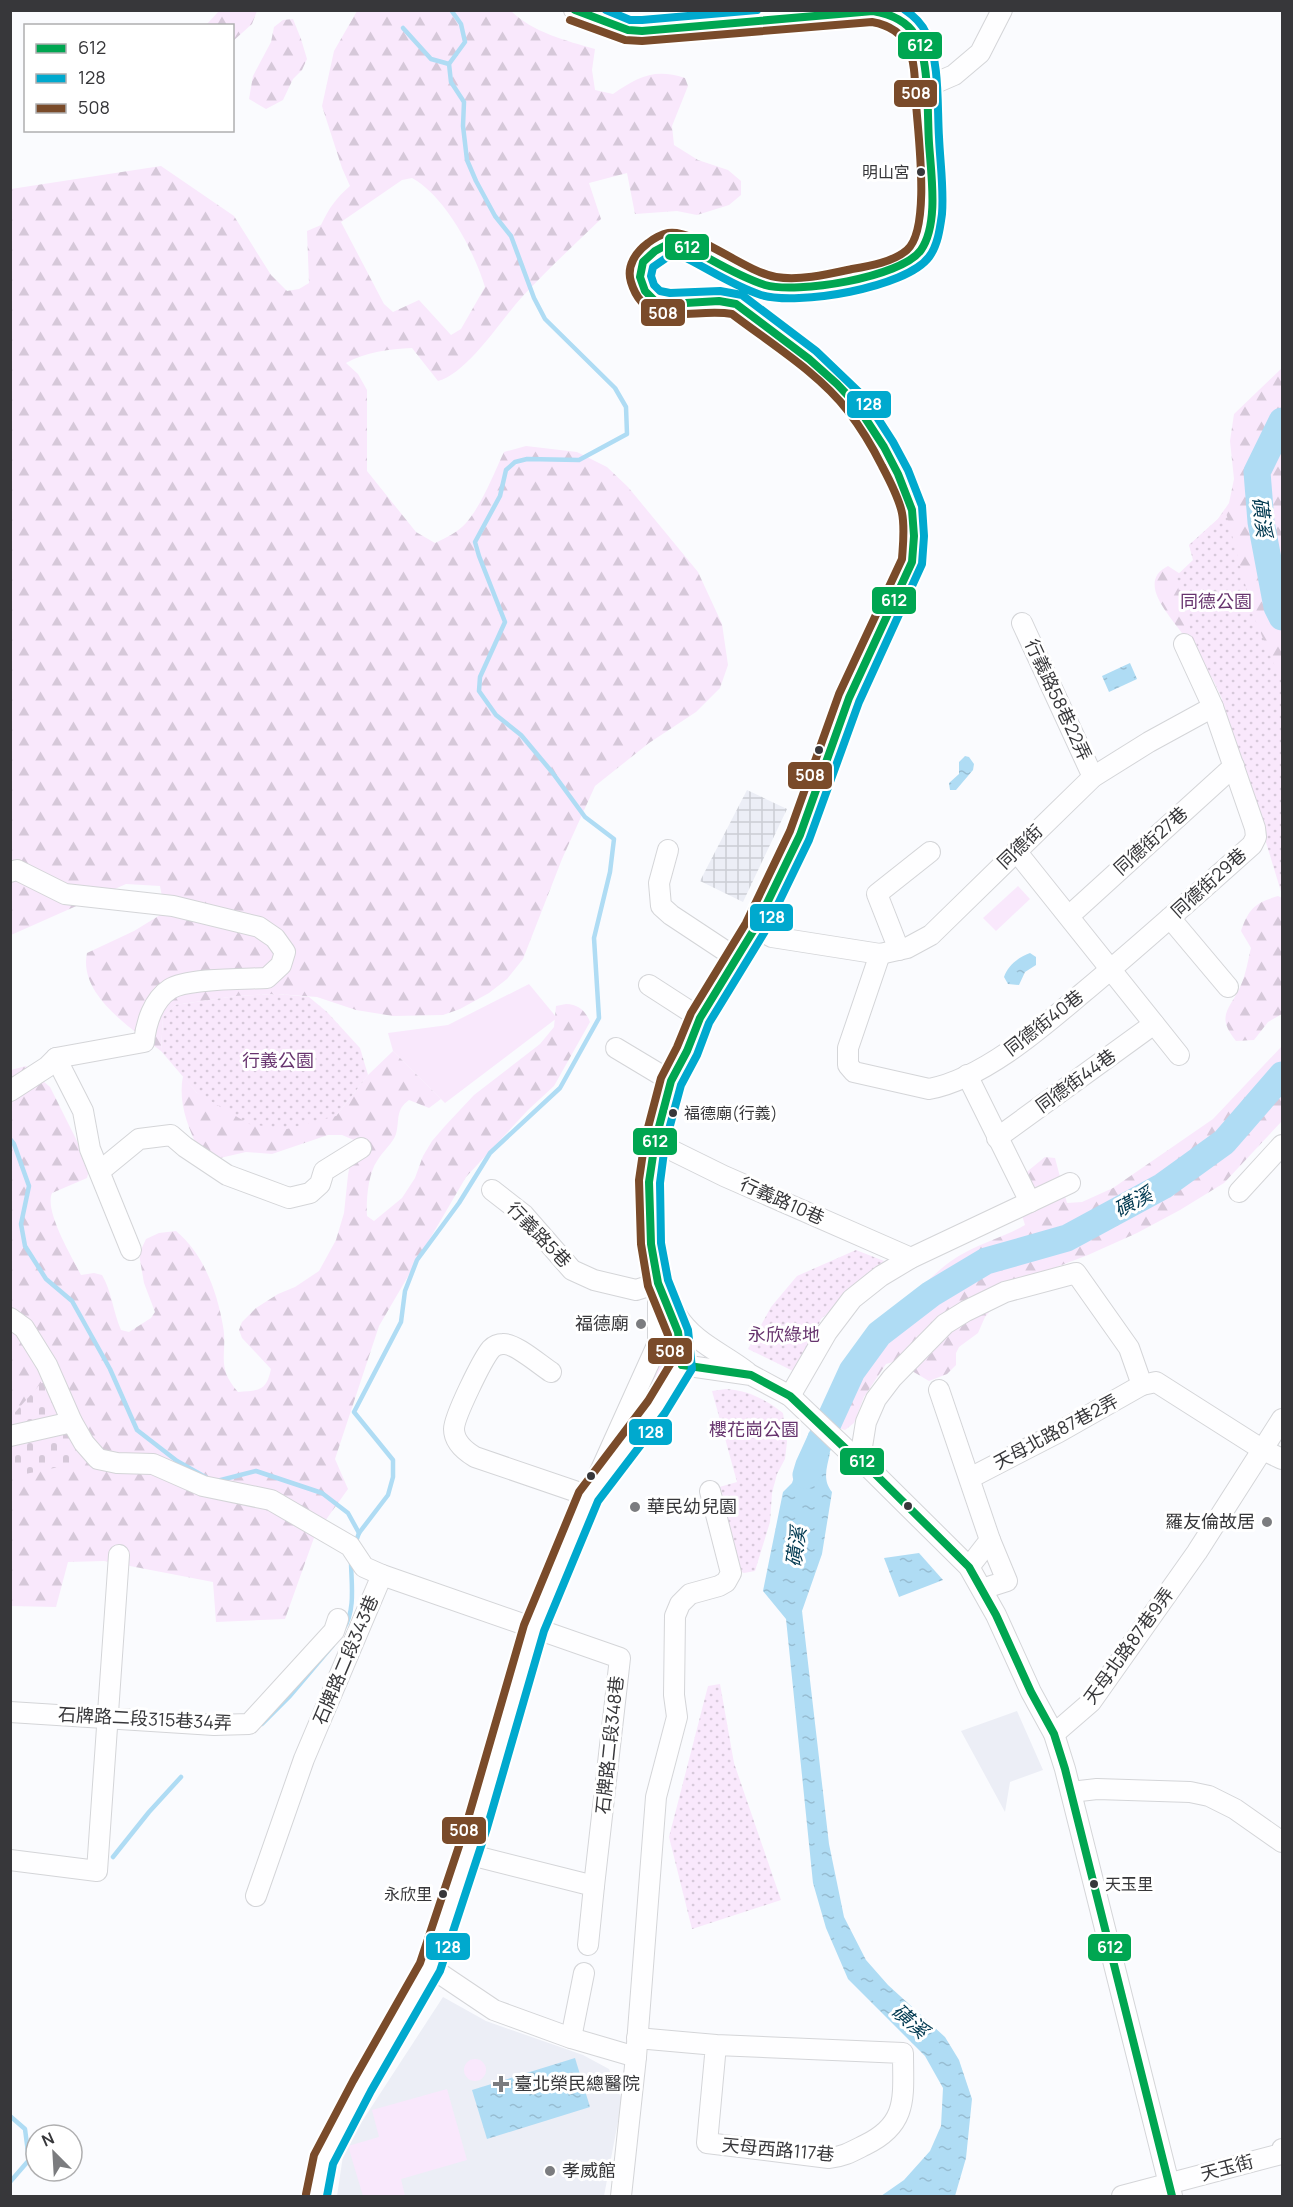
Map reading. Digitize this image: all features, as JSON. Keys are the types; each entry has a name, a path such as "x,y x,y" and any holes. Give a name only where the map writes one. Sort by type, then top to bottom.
{"street":[{"path":"316,2196 323,2160 356,2096 430,1967 467,1854 534,1628 658,1343 658,1283 651,1244 650,1192 655,1142 671,1081 687,1051 700,1018 754,928 800,834 849,699 912,562 914,536 912,510 898,474 884,447 856,404 809,359 736,304 719,301 669,304 655,301 645,291 640,277 644,262 655,251 670,243 683,245 767,286 792,288 855,280 890,270 908,262 920,252 931,219 930,164 918,40 907,24 893,14 873,11 642,31 628,30 574,10"},
{"path":"924,87 954,75 980,53 1002,10"},
{"name":"行義路58巷22弄","path":"1022,624 1093,777"},
{"path":"1185,644 1213,707"},
{"name":"同德街","path":"890,952 907,948 930,935 1093,777 1149,742 1213,707"},
{"name":"同德街29巷","path":"1111,970 1252,845 1256,837 1255,828 1213,707"},
{"name":"同德街27巷","path":"1068,916 1234,766"},
{"path":"668,850 659,883 661,906 736,958"},
{"path":"1016,851 1179,1055"},
{"path":"754,928 772,937 890,952 877,894 930,852"},
{"path":"10,872 17,870 66,894 173,906 259,927 275,939 285,952 281,965 267,978 206,980 171,988 154,1005 144,1042 56,1058 47,1067 10,1091"},
{"path":"1170,918 1228,987"},
{"name":"同德街40巷","path":"890,952 848,1048 848,1065 854,1072 929,1089 967,1075 1022,1044 1111,970"},
{"path":"649,985 700,1018"},
{"name":"同德街44巷","path":"997,1138 1154,1024"},
{"path":"616,1048 671,1081"},
{"path":"56,1058 83,1111 87,1138 131,1250"},
{"path":"967,1075 1030,1202"},
{"path":"100,1171 139,1139 171,1135 227,1175 289,1198 310,1193 320,1184 324,1171 361,1148"},
{"name":"行義路10巷","path":"655,1142 724,1176 910,1258"},
{"path":"1239,1192 1282,1145"},
{"path":"790,1396 827,1332 852,1299 881,1276 910,1258 1070,1183"},
{"name":"行義路5巷","path":"492,1190 524,1215 572,1270 594,1280 636,1290 658,1283"},
{"path":"854,1455 876,1400 892,1377 945,1324 1005,1292 1076,1273 1129,1348 1142,1385 1156,1382 1263,1450 1282,1459"},
{"path":"590,1496 657,1407 682,1365 678,1332 658,1283"},
{"path":"658,1283 686,1329 707,1347 734,1362 750,1375 790,1396 854,1455 969,1568 996,1616 1031,1692 1054,1734 1071,1792 1170,2190 1122,2196"},
{"path":"10,1318 24,1328 47,1365 72,1422 84,1443 98,1459 117,1463 153,1464 203,1486 271,1500 350,1546 364,1567 382,1575"},
{"path":"551,1372 509,1344 492,1347 473,1380 453,1428 456,1439 465,1451 475,1457 590,1496"},
{"path":"682,1365 750,1375"},
{"name":"天母北路87巷2弄","path":"970,1478 1059,1432 1142,1385"},
{"name":"天母北路87巷2弄","path":"939,1390 990,1540 1007,1581 982,1589"},
{"name":"天母北路87巷9弄","path":"1054,1734 1091,1702 1197,1552 1282,1419"},
{"path":"10,1436 72,1422"},
{"path":"621,2196 637,2048 656,1797 677,1717 674,1695 675,1616 680,1604 690,1594 719,1586 726,1582 731,1573 710,1491"},
{"path":"969,1568 990,1540"},
{"path":"10,1860 97,1871 119,1555"},
{"name":"石牌路二段343巷","path":"256,1896 304,1759 382,1575 534,1628"},
{"name":"石牌路二段315巷34弄","path":"10,1712 214,1725 249,1724 334,1631 338,1619"},
{"name":"石牌路二段348巷","path":"534,1628 620,1658 594,1886"},
{"path":"1071,1792 1097,1789 1190,1792 1209,1796 1235,1809 1282,1842"},
{"path":"467,1854 594,1886 588,1945"},
{"name":"天母西路117巷","path":"430,1967 494,2010 571,2038 637,2048 717,2045 903,2053 903,2100 889,2131 842,2157 829,2158 708,2143 717,2045"},
{"path":"571,2038 584,1973"},
{"name":"天玉街","path":"1170,2190 1281,2154 1282,2149"}],"shaded area":[{"path":"747,790 787,809 743,902 700,881"},
{"path":"1017,1711 1043,1770 1010,1782 1005,1812 961,1731"},
{"name":"臺北榮民總醫院","path":"443,1997 486,2021 583,2055 609,2069 622,2100 604,2196 337,2196 344,2149"}],"green space":[{"path":"219,10 257,11 252,24 234,40 234,24 207,24"},
{"path":"357,11 511,11 539,30 595,49 592,70 595,90 613,94 630,83 655,74 685,78 688,86 672,126 674,145 698,160 728,170 741,181 741,195 729,205 697,215 677,211 635,214 627,173 589,183 601,219 522,297 461,368 438,381 412,348 378,352 346,363 358,374 367,390 367,471 416,532 435,543 463,526 483,498 504,452 526,446 577,452 607,467 628,487 698,572 722,624 728,665 720,688 696,712 649,743 595,786 562,859 523,959 507,979 489,993 460,1009 443,1015 393,1016 356,1010 317,997 277,994 236,996 175,1005 163,1017 161,1051 122,1021 99,997 86,968 87,953 134,931 165,912 160,886 126,884 11,935 11,189 161,166 234,216 271,275 287,291 299,289 309,283 307,231 321,225 333,204 350,186 322,106 334,51","holes":["412,178 436,198 457,226 474,257 485,287 461,329 451,335 419,300 393,312 384,304 341,222 402,180"]},
{"path":"293,19 307,59 302,70 293,79 283,100 266,109 249,99 253,76 271,42 274,27 283,20"},
{"path":"1282,368 1282,852 1275,851 1262,838 1219,701 1236,695 1217,677 1204,677 1186,639 1160,601 1155,582 1159,573 1168,566 1185,577 1200,577 1189,545 1218,519 1229,503 1234,479 1230,441 1234,414"},
{"name":"同德公園","path":"1225,509 1254,617 1282,683 1282,895 1223,701 1192,635 1175,577 1193,560 1189,545 1218,519"},
{"path":"1018,886 1030,899 996,931 983,918"},
{"path":"1278,896 1282,898 1282,1014 1268,1022 1254,1040 1236,1041 1226,1025 1225,1018 1243,981 1251,948 1241,931 1254,907"},
{"path":"529,984 557,1018 445,1103 393,1051 388,1033 448,1025"},
{"name":"行義公園","path":"277,994 309,997 327,1012 360,1048 368,1075 336,1116 287,1129 249,1124 197,1093 161,1051 163,1017 175,1005 236,996"},
{"path":"566,1004 581,1009 590,1022 554,1086 528,1110 466,1177 379,1326 335,1459 348,1489 315,1535 285,1619 216,1622 213,1582 104,1561 68,1562 56,1607 11,1606 11,1070 26,1066 50,1087 90,1167 87,1178 52,1193 52,1211 60,1234 81,1275 94,1273 102,1275 121,1330 129,1332 151,1318 155,1312 144,1283 139,1254 146,1239 159,1233 176,1231 194,1250 213,1286 223,1326 224,1367 227,1375 238,1392 251,1391 264,1386 271,1369 242,1338 239,1330 242,1322 256,1308 319,1271 336,1240 344,1213 354,1140 342,1135 328,1135 272,1154 246,1152 220,1158 198,1148 187,1122 183,1104 183,1076 197,1093 336,1116 368,1075 393,1051 441,1099 429,1108 409,1100 402,1108 395,1137 374,1166 370,1180 367,1216 374,1221 402,1198 415,1178 423,1156 445,1126 474,1095 540,1044 554,1027 556,1006"},
{"path":"1282,1046 1282,1121 1224,1183 1137,1233 1025,1279 985,1317 978,1333 959,1347 956,1353 956,1365 947,1374 929,1381 912,1371 900,1360 886,1364 864,1397 854,1423 845,1430 836,1427 821,1410 841,1376 864,1345 936,1274 966,1252 1025,1225 1012,1184 1045,1157 1055,1158 1067,1203 1082,1202 1113,1188 1213,1119"},
{"name":"永欣綠地","path":"856,1250 884,1261 821,1319 807,1350 793,1371 748,1349 771,1307 797,1276"},
{"path":"667,1328 673,1352 671,1359 638,1415 633,1413"},
{"path":"50,1373 76,1409 78,1463 11,1477 11,1417"},
{"name":"櫻花崗公園","path":"726,1389 756,1396 783,1413 787,1442 785,1459 777,1474 772,1493 770,1522 755,1571 744,1573 737,1570 716,1488 737,1482 712,1391"},
{"path":"720,1684 734,1763 781,1900 692,1929 669,1837 708,1686"},
{"path":"475,2059 483,2062 486,2070 483,2078 475,2081 467,2078 464,2070 467,2062"},
{"path":"447,2089 467,2160 401,2179 405,2196 363,2196 348,2146 379,2137 372,2110"}],"water":[{"path":"1130,663 1137,679 1109,692 1102,676"},
{"path":"965,756 969,757 974,764 973,770 956,790 950,790 949,783 959,774 959,762"},
{"path":"1030,953 1036,957 1036,965 1025,972 1019,985 1008,984 1004,977 1008,969 1018,959"},
{"name":"磺溪","path":"809,1432 830,1453 826,1478 832,1492 822,1554 802,1611 829,1844 844,1917 866,1960 888,1985 945,2037 959,2060 972,2099 966,2158 955,2196 881,2196 904,2180 930,2151 941,2126 943,2088 925,2056 848,1979 826,1928 813,1883 786,1619 763,1591 783,1492 792,1483"},
{"path":"919,1553 943,1580 899,1597 884,1558"},
{"path":"575,2058 590,2107 487,2139 472,2090"}],"waterway":[{"path":"355,1544 359,1533 388,1495 393,1477 393,1460 354,1412 401,1322 405,1291 417,1260 459,1203 490,1153 560,1088 599,1018 594,938 610,872 614,839 585,817 521,735 496,715 479,691 480,677 505,622 475,542 500,496 506,470 515,462 527,459 579,460 627,434 626,407 615,388 545,319 534,298 511,236 495,216 476,181 467,160 463,126 464,102 451,82 449,64 465,42 461,24 451,10"},
{"path":"403,28 431,59 449,64"},
{"name":"磺溪","path":"1282,421 1257,472 1261,522 1277,607 1282,617"},
{"name":"磺溪","path":"806,1475 852,1371 879,1334 931,1294 986,1261 1067,1238 1163,1186 1224,1142 1282,1075"},
{"path":"10,1139 14,1144 29,1186 21,1224 25,1246 46,1279 72,1301 110,1369 137,1430 177,1461 207,1478"},
{"path":"217,1481 256,1471 322,1493 348,1513 359,1533"},
{"path":"344,1628 348,1621 351,1604 351,1560"},
{"path":"262,1724 289,1697 333,1645"},
{"path":"113,1857 181,1777"},
{"path":"10,2116 25,2129 29,2160 10,2182"}],"transit line":[{"name":"612","path":"575,10 628,30 642,31 879,12 902,22 915,35 920,45 927,87 932,213 927,239 921,250 910,260 893,269 847,281 823,285 780,287 754,281 683,245 670,243 655,251 643,262 640,277 645,291 655,301 669,304 719,301 736,304 809,359 837,384 856,404 884,447 898,474 912,510 914,536 912,562 849,698 800,835 755,928 700,1018 687,1051 671,1081 655,1142 649,1182 651,1244 658,1283 678,1332 682,1365"},
{"name":"128","path":"606,10 630,20 757,10"},
{"name":"128","path":"327,2196 333,2164 371,2091 440,1971 487,1828 544,1631 598,1501 665,1413 692,1369 688,1330 668,1280 661,1243 660,1183 665,1144 681,1085 697,1055 709,1023 764,933 809,840 859,702 922,564 924,536 922,506 908,470 864,397 816,351 742,295 720,291 670,293 660,291 654,285 651,276 653,267 672,254 680,255 730,282 761,295 799,298 850,292 875,286 917,268 929,257 935,247 942,214 936,70 934,57 924,30 917,20 905,10"},
{"name":"508","path":"306,2194 314,2155 420,1963 467,1822 524,1625 579,1492 648,1401 671,1363 668,1335 648,1286 641,1244 639,1180 645,1139 661,1078 691,1013 746,923 790,831 839,694 902,559 904,536 902,513 896,495 866,438 836,397 793,359 732,314 673,314 648,307 638,297 631,282 630,270 633,260 644,247 652,240 668,233 679,233 691,237 763,273 785,278 814,276 874,265 895,258 907,250 914,239 919,223 921,181 915,76 905,41 887,26 872,22 642,41 625,40 570,20"},
{"name":"612","path":"682,1365 751,1375 790,1396 848,1451 860,1459 969,1567 996,1615 1031,1692 1054,1734 1065,1769 1172,2196"}],"place":[{"name":"明山宮","path":"921,172"},
{"name":"福德廟(行義)","path":"673,1113"},
{"name":"福德廟","path":"641,1324"},
{"name":"華民幼兒園","path":"635,1507"},
{"name":"羅友倫故居","path":"1267,1522"},
{"name":"天玉里","path":"1094,1884"},
{"name":"永欣里","path":"443,1894"},
{"name":"臺北榮民總醫院","path":"501,2084"},
{"name":"孝威館","path":"550,2171"}]}
